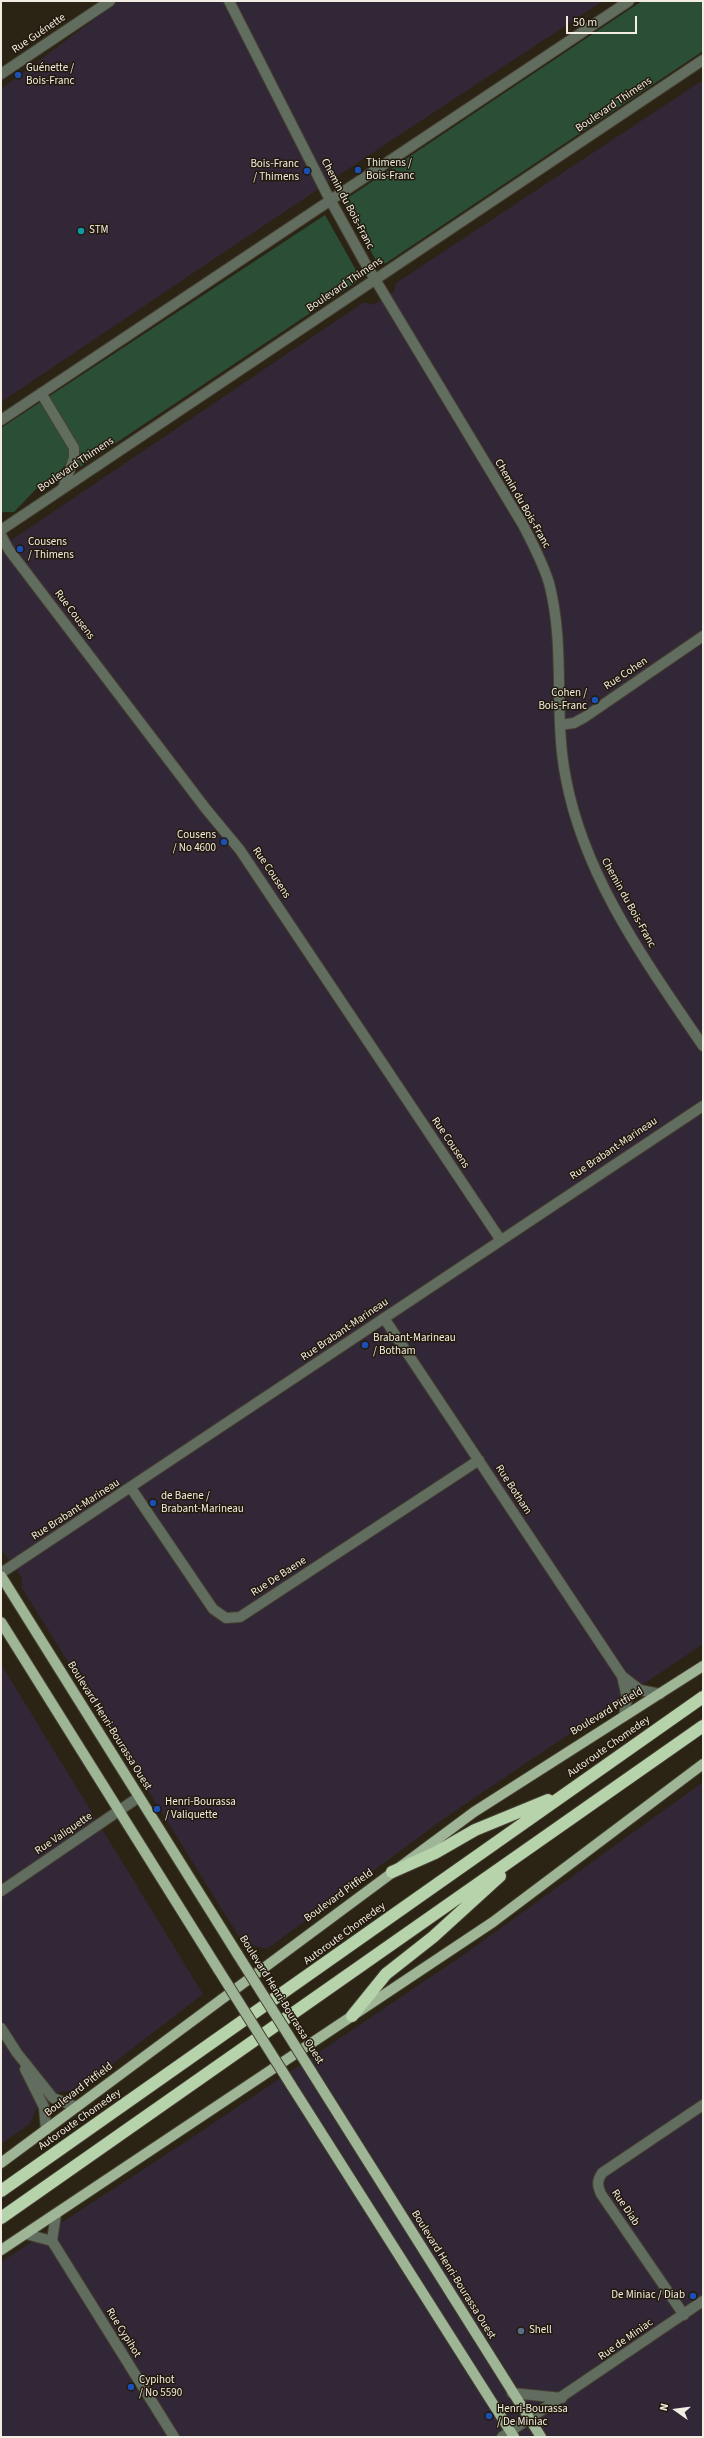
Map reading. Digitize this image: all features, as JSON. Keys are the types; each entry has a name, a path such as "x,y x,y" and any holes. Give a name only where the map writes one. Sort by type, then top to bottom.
{"highway":[{"name":"Autoroute Chomedey","path":"1,2192 703,1697"},
{"path":"1,2218 703,1726"},
{"path":"392,1872 435,1853 475,1830 568,1792"},
{"path":"352,2016 386,1974 433,1937 534,1844"}],"main road":[{"name":"Boulevard Henri-Bourassa Ouest","path":"1,1575 512,2393 541,2437"},
{"path":"1,1622 509,2435"},
{"name":"Boulevard Pitfield","path":"1,2163 479,1808 703,1666"},
{"path":"1,2250 492,1922 703,1764"}],"street":[{"name":"Rue Guénette","path":"1,74 110,1"},
{"name":"Chemin du Bois-Franc","path":"229,1 330,200 375,279 523,525 543,565 555,614 561,746 568,788 590,860 604,889 637,946 703,1046"},
{"path":"1,420 629,1"},
{"name":"Boulevard Thimens","path":"1,530 703,60"},
{"path":"41,393 74,448 74,458 63,488"},
{"name":"Rue Cousens","path":"1,535 9,550 206,809 240,850 500,1239"},
{"name":"Rue Cohen","path":"560,725 574,723 585,717 703,636"},
{"name":"Rue Brabant-Marineau","path":"1,1575 500,1239 703,1106"},
{"name":"Rue Botham","path":"384,1318 622,1676 640,1690 660,1694"},
{"name":"Rue De Baene","path":"131,1488 213,1609 226,1618 240,1617 478,1460"},
{"name":"Rue Botham","path":"622,1676 627,1698 624,1716"},
{"name":"Rue Valiquette","path":"1,1891 139,1797"},
{"path":"1,2028 17,2053 44,2107 46,2130"},
{"path":"17,2053 55,2100 76,2107"},
{"name":"Rue Diab","path":"684,2315 601,2194 598,2187 598,2179 602,2173 703,2106"},
{"path":"26,2234 52,2241 56,2214"},
{"name":"Rue Cypihot","path":"52,2241 174,2437"},
{"name":"Rue de Miniac","path":"509,2435 703,2301"},
{"path":"512,2393 562,2398"}],"shaded area":[{"path":"119,1 603,1 372,153 1,402 1,89"},
{"path":"703,80 703,1644 449,1815 267,1949 243,1943 22,1588 22,1578 1,1549 1,547 364,302 373,305 394,292 396,283"},
{"path":"1,1664 203,1994 76,2092 61,2091 35,2111 30,2124 1,2144"},
{"path":"703,1782 703,2437 1,2437 1,2262 190,2139 462,1956"}],"green space":[{"path":"642,1 703,1 703,51 386,263 378,264 346,207 346,199"},
{"path":"325,215 361,279 77,469 68,460 59,474 38,487 14,512 1,512 1,428"}],"place":[{"name":"Guénette / Bois-Franc","path":"18,75"},
{"name":"Thimens / Bois-Franc","path":"358,170"},
{"name":"Bois-Franc / Thimens","path":"307,171"},
{"name":"STM","path":"81,231"},
{"name":"Cousens / Thimens","path":"20,549"},
{"name":"Cohen / Bois-Franc","path":"595,700"},
{"name":"Cousens / No 4600","path":"224,842"},
{"name":"Brabant-Marineau / Botham","path":"365,1345"},
{"name":"de Baene / Brabant-Marineau","path":"153,1503"},
{"name":"Henri-Bourassa / Valiquette","path":"157,1809"},
{"name":"De Miniac / Diab","path":"693,2296"},
{"name":"Shell","path":"521,2331"},
{"name":"Cypihot / No 5590","path":"131,2387"},
{"name":"Henri-Bourassa / De Miniac","path":"489,2416"}]}
